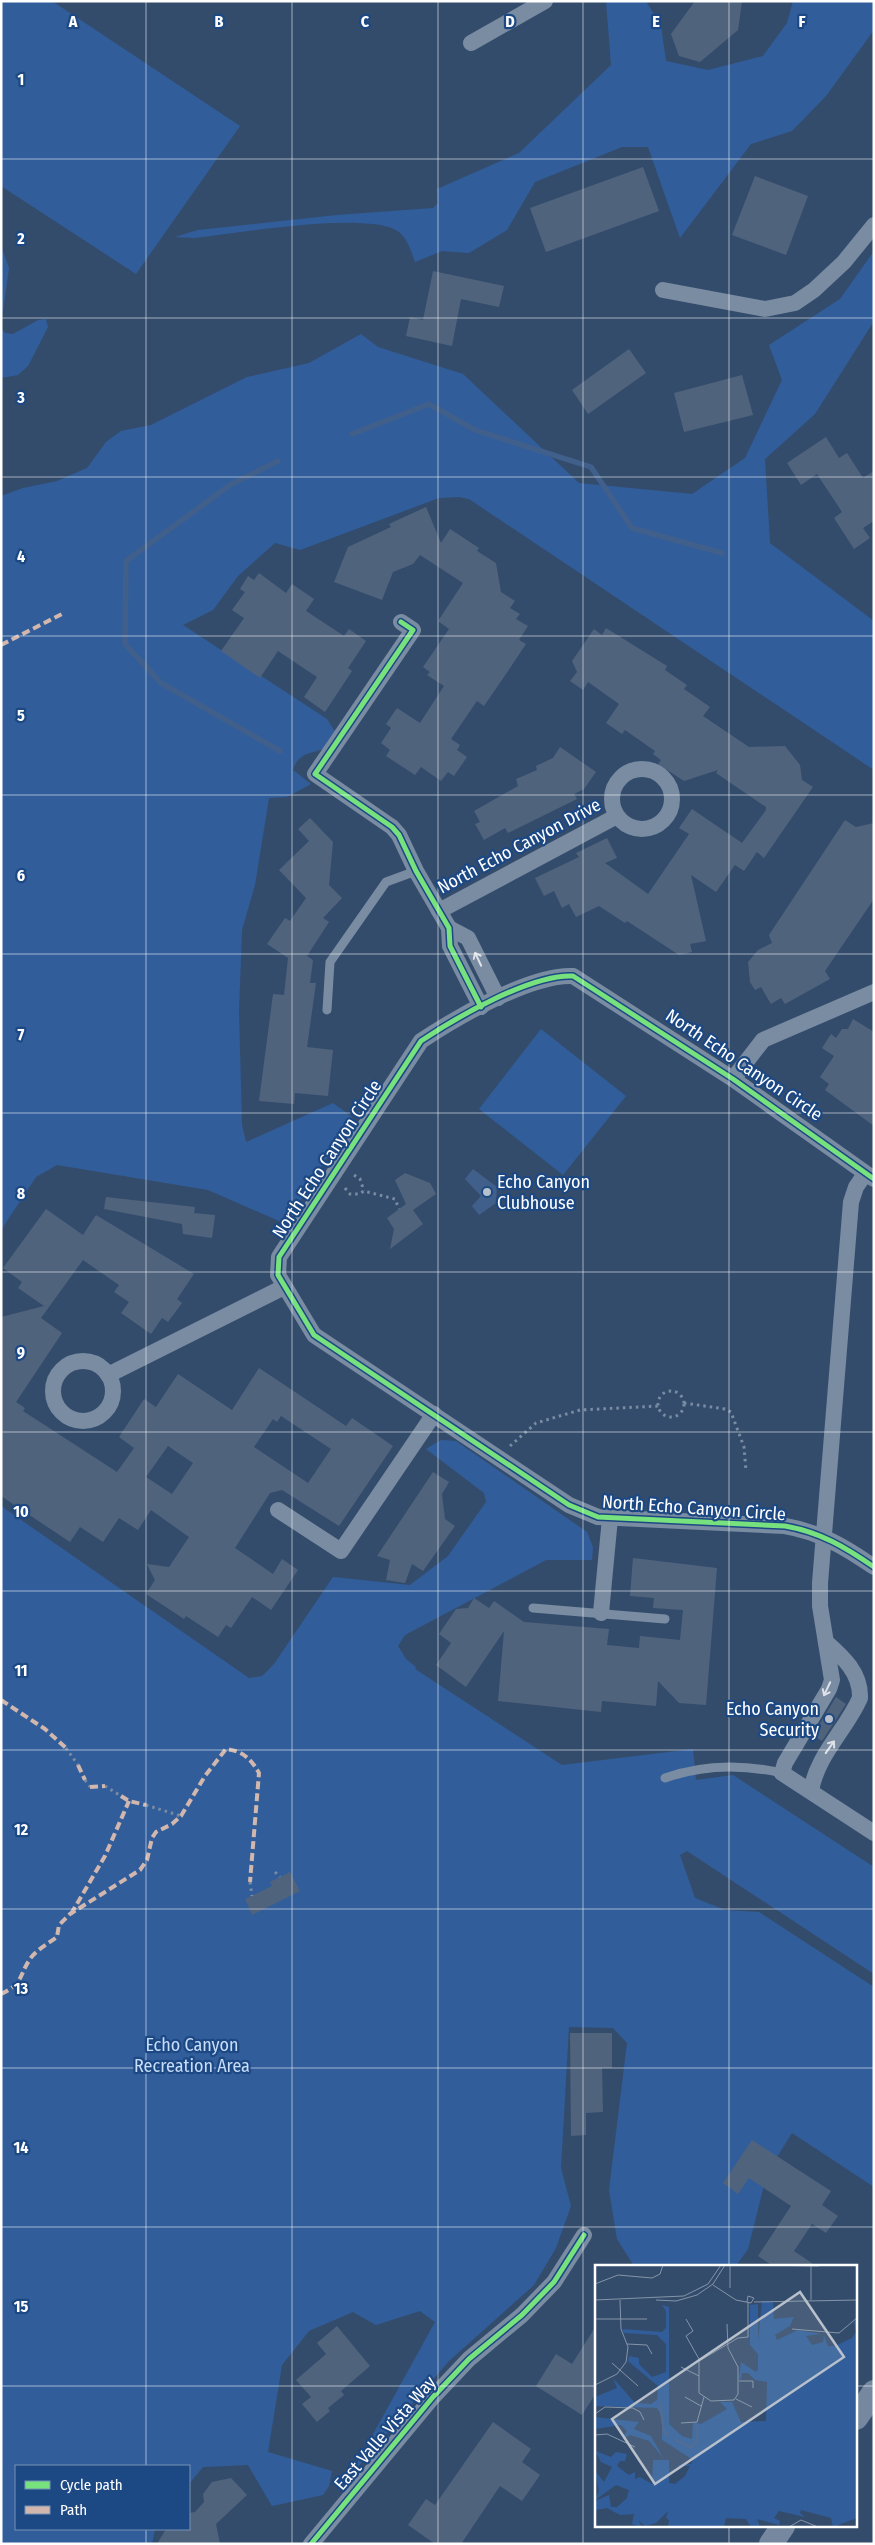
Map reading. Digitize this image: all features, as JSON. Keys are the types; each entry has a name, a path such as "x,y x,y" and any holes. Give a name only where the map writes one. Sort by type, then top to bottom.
{"street":[{"path":"471,43 545,1"},
{"path":"663,290 765,310 795,303 814,290 844,262 874,225"},
{"name":"North Echo Canyon Drive","path":"401,622 413,630 315,774 392,827 406,848 416,870 449,928 450,946 481,1007"},
{"name":"North Echo Canyon Drive","path":"439,911 617,816"},
{"name":"North Echo Canyon Drive","path":"449,928 468,938 498,998"},
{"name":"North Echo Canyon Circle","path":"782,1773 785,1762 829,1689 832,1680 820,1606 823,1536 851,1202 856,1187 870,1176 733,1079 573,976 551,976 498,998 449,1022 421,1041 279,1257 278,1275 314,1335 502,1459 568,1505 598,1517 786,1526 805,1530 823,1536 841,1544 874,1566"},
{"path":"733,1079 763,1040 874,992"},
{"path":"108,1375 284,1287"},
{"path":"278,1510 341,1551 434,1414"},
{"name":"North Echo Canyon Circle","path":"600,1613 610,1518"},
{"path":"811,1790 814,1776 820,1764 860,1698 860,1688 855,1675 845,1659 826,1642"},
{"path":"782,1773 811,1790 874,1833"},
{"name":"East Valle Vista Way","path":"311,2544 433,2397 469,2359 522,2315 554,2282 584,2235"},
{"path":"858,2415 874,2392"},
{"path":"771,2544 782,2528"}],"lane":[{"name":"North Echo Canyon Drive","path":"328,1010 330,962 386,882 416,870"},
{"path":"533,1608 665,1619"},
{"path":"665,1778 686,1770 729,1766 757,1767 782,1773"}],"path":[{"path":"350,1176 356,1175 360,1179 364,1191"},
{"path":"344,1184 350,1194 359,1194 364,1191 395,1199 399,1209"},
{"path":"670,1391 682,1397 684,1403 683,1410 672,1418 666,1417 658,1406 663,1394 670,1391"},
{"path":"684,1403 725,1409 731,1412 745,1460 746,1471"},
{"path":"502,1459 519,1436 536,1423 580,1410 658,1406"},
{"path":"66,1748 78,1765"},
{"path":"85,1780 90,1787"},
{"path":"105,1786 120,1796"},
{"path":"146,1805 181,1816"},
{"path":"275,1872 280,1877"},
{"path":"250,1882 252,1896"}],"green space":[{"path":"1,1 52,1 240,126 136,274 1,186"},
{"path":"606,1 646,1 661,26 666,61 708,70 763,56 787,23 793,1 874,1 874,30 826,96 792,131 751,144 680,238 648,147 622,147 535,182 507,230 469,253 442,251 415,262 406,240 396,230 379,225 356,223 298,225 195,238 175,237 198,230 337,215 433,208 438,203 437,189 519,153 611,65"},
{"path":"1,246 9,268 1,326"},
{"path":"874,251 874,321 815,414 765,459 770,543 874,621 874,770 469,499 459,497 439,498 300,550 275,543 238,576 213,610 183,625 327,719 336,733 325,748 301,757 295,764 293,770 311,784 287,797 269,798 255,885 242,930 239,1011 242,1125 246,1142 333,1103 352,1117 286,1224 208,1190 57,1165 36,1177 1,1230 1,496 23,488 57,481 87,468 106,442 121,431 151,425 247,377 309,363 361,334 378,347 463,374 579,483 692,494 745,458 782,380 769,345 840,299"},
{"path":"46,319 48,327 28,366 18,375 1,378 1,328 5,333 13,334 38,320"},
{"path":"541,1029 626,1096 563,1175 479,1109"},
{"name":"Echo Canyon Recreation Area","path":"441,1440 456,1441 587,1532 593,1547 592,1560 546,1560 405,1635 398,1646 406,1659 416,1667 415,1669 562,1765 693,1749 696,1780 733,1775 874,1867 874,1974 687,1851 680,1855 695,1898 725,1910 759,1912 874,1987 874,2187 792,2133 767,2173 748,2249 737,2265 633,2265 617,2239 609,2190 627,2043 613,2028 569,2027 561,2168 571,2206 556,2248 534,2285 449,2361 350,2476 435,2322 420,2311 376,2325 353,2312 309,2331 282,2365 268,2452 332,2471 329,2486 323,2495 272,2506 248,2465 203,2467 190,2483 190,2465 15,2465 15,2530 155,2530 152,2544 1,2544 1,1506 249,1678 262,1676 274,1664 333,1577 410,1585 448,1556 486,1502 484,1493 426,1449"}],"shaded area":[{"name":"Echo Canyon Clubhouse","path":"473,1169 497,1187 496,1203 479,1215 472,1206 481,1196 465,1179"}],"building":[{"path":"695,1 742,1 738,30 700,62 679,56 671,34"},
{"path":"643,167 659,211 546,252 530,208"},
{"path":"755,176 808,196 786,255 732,235"},
{"path":"433,271 504,286 499,307 461,299 452,346 406,336 410,317 423,320"},
{"path":"629,349 646,373 588,414 572,390"},
{"path":"742,375 753,415 684,432 674,393"},
{"path":"826,437 839,458 847,453 863,478 874,471 874,521 863,528 870,538 854,549 834,518 842,512 817,474 801,485 787,463"},
{"path":"426,507 441,543 450,529 479,548 477,551 496,563 501,592 515,601 510,608 520,614 516,619 528,626 519,640 526,644 504,677 484,706 477,701 451,739 460,745 457,750 467,757 454,776 448,772 441,781 421,767 415,775 386,756 390,750 381,743 391,728 386,724 397,708 420,723 444,686 427,675 430,672 423,667 449,629 438,621 463,583 420,555 413,564 393,572 382,600 334,582 348,547 391,527 389,524"},
{"path":"259,573 286,593 292,584 314,599 306,611 344,636 349,629 366,641 348,668 352,671 325,712 304,697 317,677 278,651 260,678 221,651 244,618 232,610 245,592 240,589 248,576 254,580"},
{"path":"606,628 667,666 665,670 687,685 684,689 710,707 703,716 749,747 785,746 800,765 802,780 813,787 764,858 757,852 744,871 735,865 716,892 691,875 706,941 690,944 692,952 679,955 627,921 625,923 599,906 576,917 569,904 562,908 554,891 544,896 535,878 579,857 576,853 607,838 617,858 605,863 648,894 689,834 679,828 692,809 742,843 766,810 766,807 716,773 718,770 684,781 658,764 661,760 653,754 655,751 625,730 622,734 606,723 619,704 588,682 583,690 570,681 577,672 572,661 594,629 602,635"},
{"path":"560,747 596,772 584,789 574,794 577,799 508,833 505,828 484,840 475,824 480,822 474,811 518,786 516,779 537,770 536,766 553,758"},
{"path":"310,818 333,842 329,885 342,898 323,918 329,922 307,956 313,960 310,983 316,983 307,1047 333,1050 328,1096 295,1093 294,1104 259,1101 273,994 284,995 288,958 267,944 285,918 290,921 306,898 279,870 309,841 298,829"},
{"path":"845,820 856,827 874,823 874,899 825,971 830,979 785,1004 781,998 771,1004 761,987 755,990 750,982 748,962 758,950 772,943 769,935"},
{"path":"853,1019 874,1032 874,1126 825,1090 829,1084 820,1077 834,1056 822,1048 831,1034 836,1038 842,1029 848,1029"},
{"path":"405,1173 430,1183 436,1194 413,1210 423,1224 390,1249 394,1229 387,1218 406,1204 395,1180"},
{"path":"106,1197 195,1207 194,1213 215,1215 212,1238 183,1234 182,1224 104,1209"},
{"path":"46,1209 83,1235 96,1215 194,1274 177,1299 182,1303 168,1322 162,1318 151,1334 121,1313 129,1302 114,1292 119,1285 83,1260 41,1318 62,1333 16,1402 25,1408 23,1411 117,1472 134,1448 119,1437 144,1399 156,1407 178,1374 232,1410 259,1368 346,1426 352,1418 393,1446 339,1526 282,1490 270,1493 235,1548 273,1574 282,1559 298,1570 271,1610 252,1597 231,1628 226,1625 218,1637 186,1616 184,1619 146,1594 155,1580 147,1564 169,1567 189,1537 151,1510 138,1530 119,1518 103,1542 80,1527 70,1542 1,1496 1,1317 44,1306 18,1288 22,1282 3,1268","holes":["281,1416 331,1449 308,1483 254,1447 273,1419 277,1422","168,1446 193,1463 172,1494 146,1477"]},
{"path":"433,1472 449,1482 442,1494 445,1519 455,1526 423,1571 412,1564 405,1583 386,1580 390,1560 377,1556"},
{"path":"633,1558 717,1568 706,1705 679,1703 658,1681 656,1706 602,1701 601,1712 498,1701 504,1631 466,1687 436,1665 451,1643 439,1634 456,1609 468,1608 474,1598 489,1608 494,1601 524,1622 609,1629 607,1645 639,1648 640,1636 680,1640 683,1610 653,1608 654,1598 630,1596"},
{"name":"Echo Canyon Security","path":"836,1697 846,1704 822,1741 813,1735"},
{"path":"290,1872 300,1891 252,1915 245,1899 272,1886 270,1882"},
{"path":"570,2033 612,2033 612,2068 602,2068 603,2112 586,2113 586,2135 571,2136"},
{"path":"752,2140 831,2191 822,2205 838,2216 826,2233 812,2224 794,2251 815,2265 772,2265 758,2256 791,2206 749,2178 738,2194 723,2183"},
{"path":"337,2326 370,2366 341,2391 344,2395 328,2408 330,2411 317,2422 302,2404 311,2397 296,2380 326,2354 317,2343"},
{"path":"595,2328 595,2395 582,2415 536,2386 556,2354 572,2364"},
{"path":"493,2422 531,2449 522,2462 540,2475 522,2501 500,2486 461,2544 435,2544 408,2525 426,2499 435,2505"},
{"path":"231,2478 247,2495 216,2524 220,2544 157,2544 165,2530 190,2530 190,2513 195,2512 204,2502 203,2494 212,2482"}],"waterway":[{"path":"352,434 429,404 475,430 591,467 632,528 722,553"},
{"path":"278,461 230,485 126,561 125,644 161,683 280,751"}],"marked path":[{"path":"1,645 62,614"},
{"path":"1,1700 45,1729 66,1748"},
{"path":"1,1994 17,1983 33,1956 57,1937 59,1925 70,1914 140,1870 147,1860 152,1838 156,1832 172,1824 181,1816 205,1776 226,1749 246,1756 259,1773 250,1882"},
{"path":"78,1765 85,1780"},
{"path":"90,1787 105,1786"},
{"path":"121,1796 129,1801 146,1805"},
{"path":"71,1914 105,1856 129,1801"}],"cycle path":[{"path":"401,622 413,630 315,774 392,827 399,835 416,871 449,928 450,946 481,1007"},
{"path":"874,1179 733,1079 573,976 556,977 516,989 474,1009 421,1041 279,1257 278,1275 314,1335 569,1505 598,1517 785,1526 810,1532 832,1541 874,1567"},
{"path":"311,2544 433,2397 469,2359 522,2315 554,2282 584,2235"}],"place":[{"name":"Echo Canyon Clubhouse","path":"487,1192"},
{"name":"Echo Canyon Security","path":"829,1719"}]}
